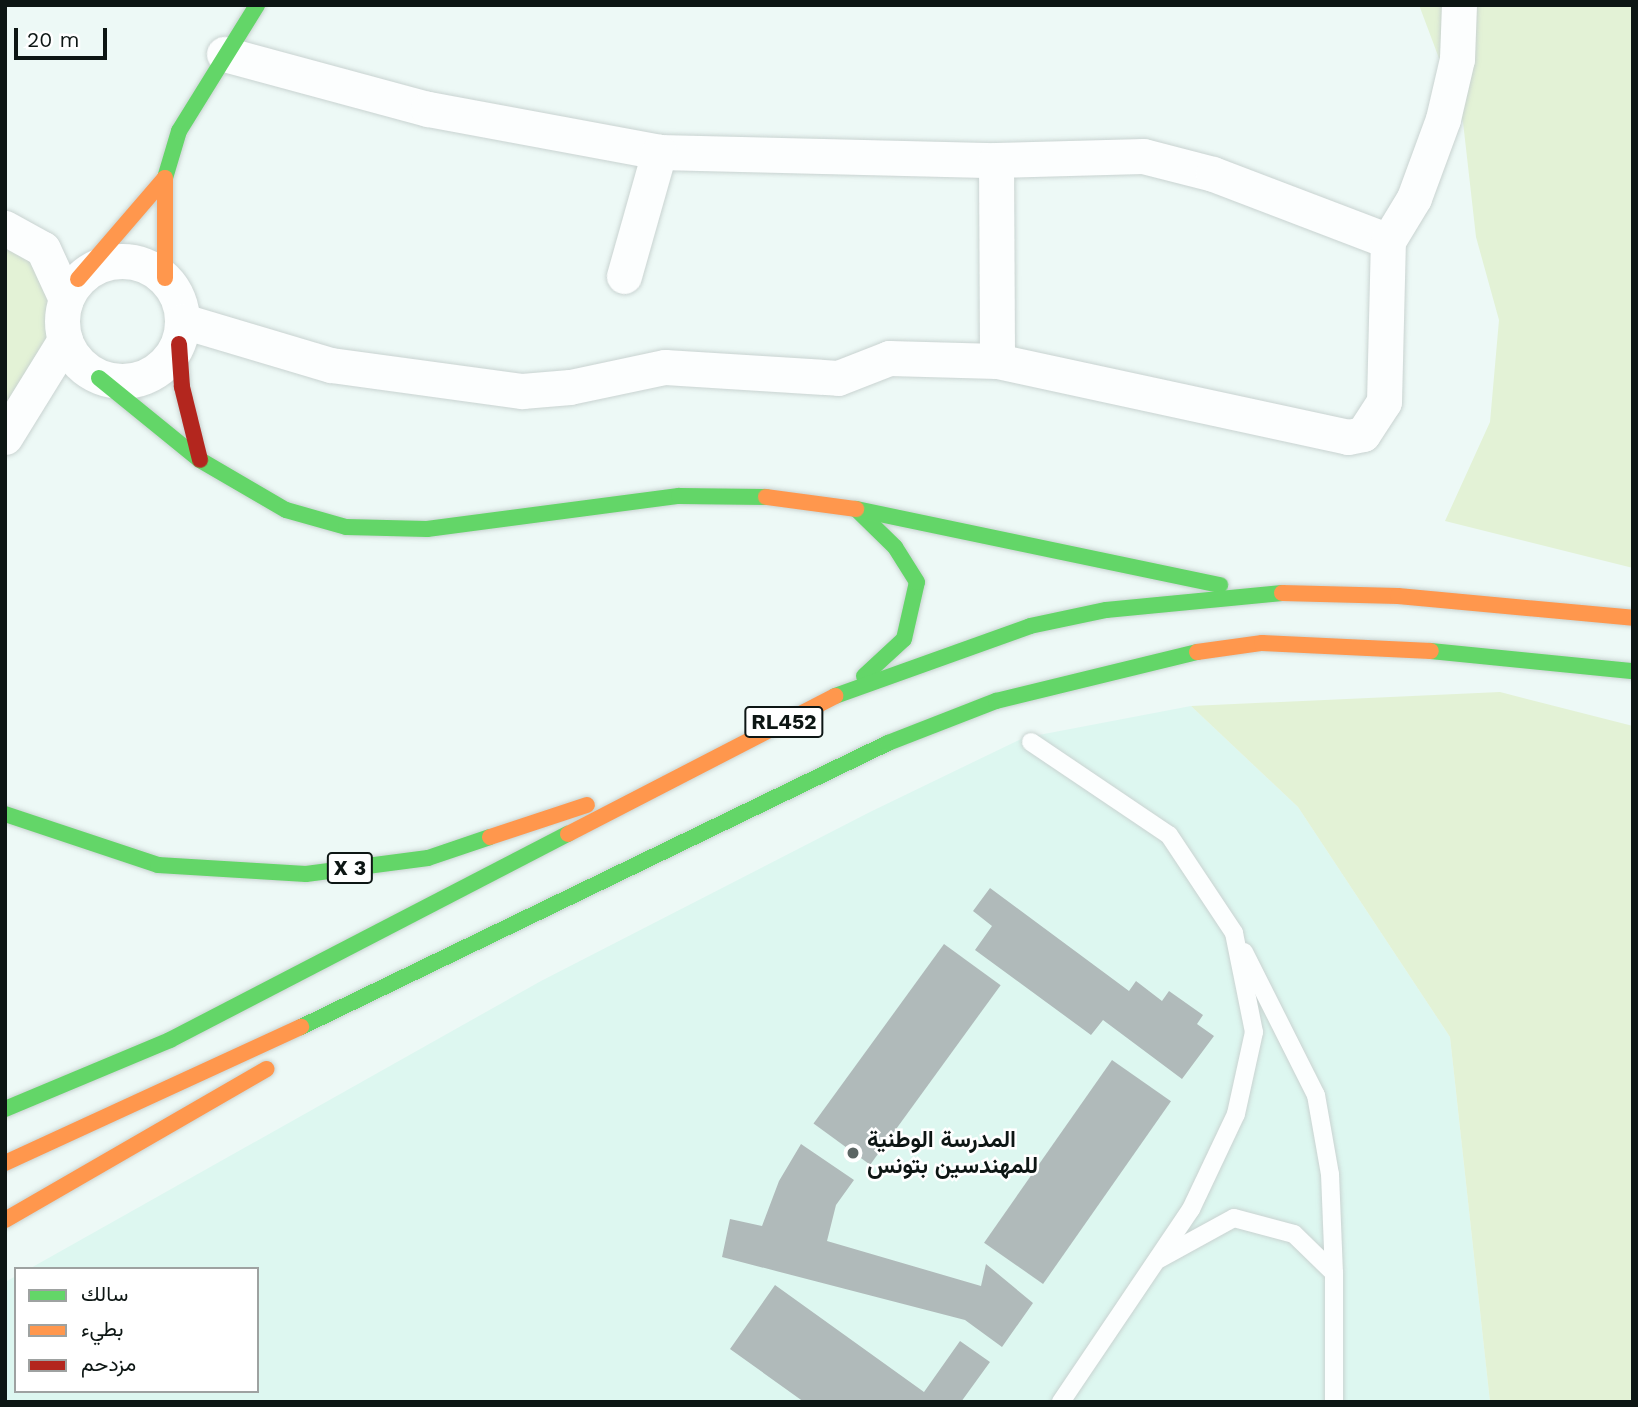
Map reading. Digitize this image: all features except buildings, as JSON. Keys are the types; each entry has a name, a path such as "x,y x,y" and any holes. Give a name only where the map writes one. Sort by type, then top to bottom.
{"main road":[{"path":"165,278 165,178 179,131 224,54 257,5"},
{"path":"72,289 165,178"},
{"path":"181,332 182,387 200,460"},
{"path":"99,378 200,460 286,510 346,527 427,529 679,496 782,497 856,509 1253,592"},
{"path":"854,685 904,639 916,582 895,547 856,509"},
{"name":"RL452","path":"5,1110 170,1040 854,685 1030,626 1106,610 1253,592 1398,596 1633,618"},
{"name":"RL452","path":"5,1163 456,956 888,743 996,701 1172,655 1262,643 1484,653 1633,671"},
{"name":"X 3","path":"5,814 158,865 306,874 428,858 689,772"},
{"path":"5,793 40,824"},
{"path":"314,1041 456,956"},
{"path":"5,1220 278,1062"}],"street":[{"path":"181,332 331,365 522,391 570,387 665,367 838,378 889,358 997,361 1348,437 1363,434 1384,402 1388,242 1415,198 1443,119 1457,59 1459,5"},
{"path":"224,54 428,109 659,152 996,160 1143,156 1213,174 1388,242"},
{"path":"624,276 659,152"},
{"path":"996,160 997,361"},
{"path":"5,228 43,249 72,289"},
{"path":"5,437 65,340 72,289 98,265 121,260 145,265 165,278 178,298 181,332 166,365 146,377 122,383 99,378 79,365 65,340"}],"lane":[{"path":"1031,742 1169,835 1234,933 1316,1095 1330,1174 1334,1273 1334,1402"},
{"path":"1061,1402 1191,1209 1236,1114 1254,1032 1234,933"},
{"path":"1156,1261 1234,1218 1294,1234 1334,1273"}],"shaded area":[{"path":"1419,5 1633,5 1633,568 1445,521 1490,422 1499,320 1476,237 1463,122"},
{"path":"5,223 31,236 58,311 49,355 5,424"},
{"path":"1500,692 1633,726 1633,1402 1490,1402 1450,1037 1298,807 1191,706"},
{"name":"المدرسة الوطنية للمهندسين بتونس","path":"1191,706 1298,807 1450,1037 1490,1402 5,1402 5,1282 14,1277 14,1393 259,1393 259,1267 33,1267 541,981 870,812 1023,738"}],"traffic: fast":[{"path":"165,178 179,131 257,5"},
{"path":"99,378 200,460 286,510 346,527 427,529 679,496 766,497"},
{"path":"864,676 904,639 917,582 895,547 856,509 1220,585"},
{"path":"835,696 1030,626 1106,610 1282,593"},
{"path":"1431,651 1633,671"},
{"path":"301,1027 888,743 996,701 1197,652"},
{"path":"5,814 158,865 306,874 428,858 490,837"},
{"path":"5,1109 170,1040 568,834"}],"traffic: slow":[{"path":"78,279 165,178 165,278"},
{"path":"766,497 856,509"},
{"path":"1282,593 1398,596 1633,618"},
{"path":"1197,652 1262,643 1431,651"},
{"path":"568,834 835,696"},
{"path":"490,837 587,805"},
{"path":"5,1163 301,1027"},
{"path":"5,1220 267,1069"}],"traffic: jam":[{"path":"179,344 182,387 200,460"}],"place":[{"name":"المدرسة الوطنية للمهندسين بتونس","path":"853,1153"}]}
